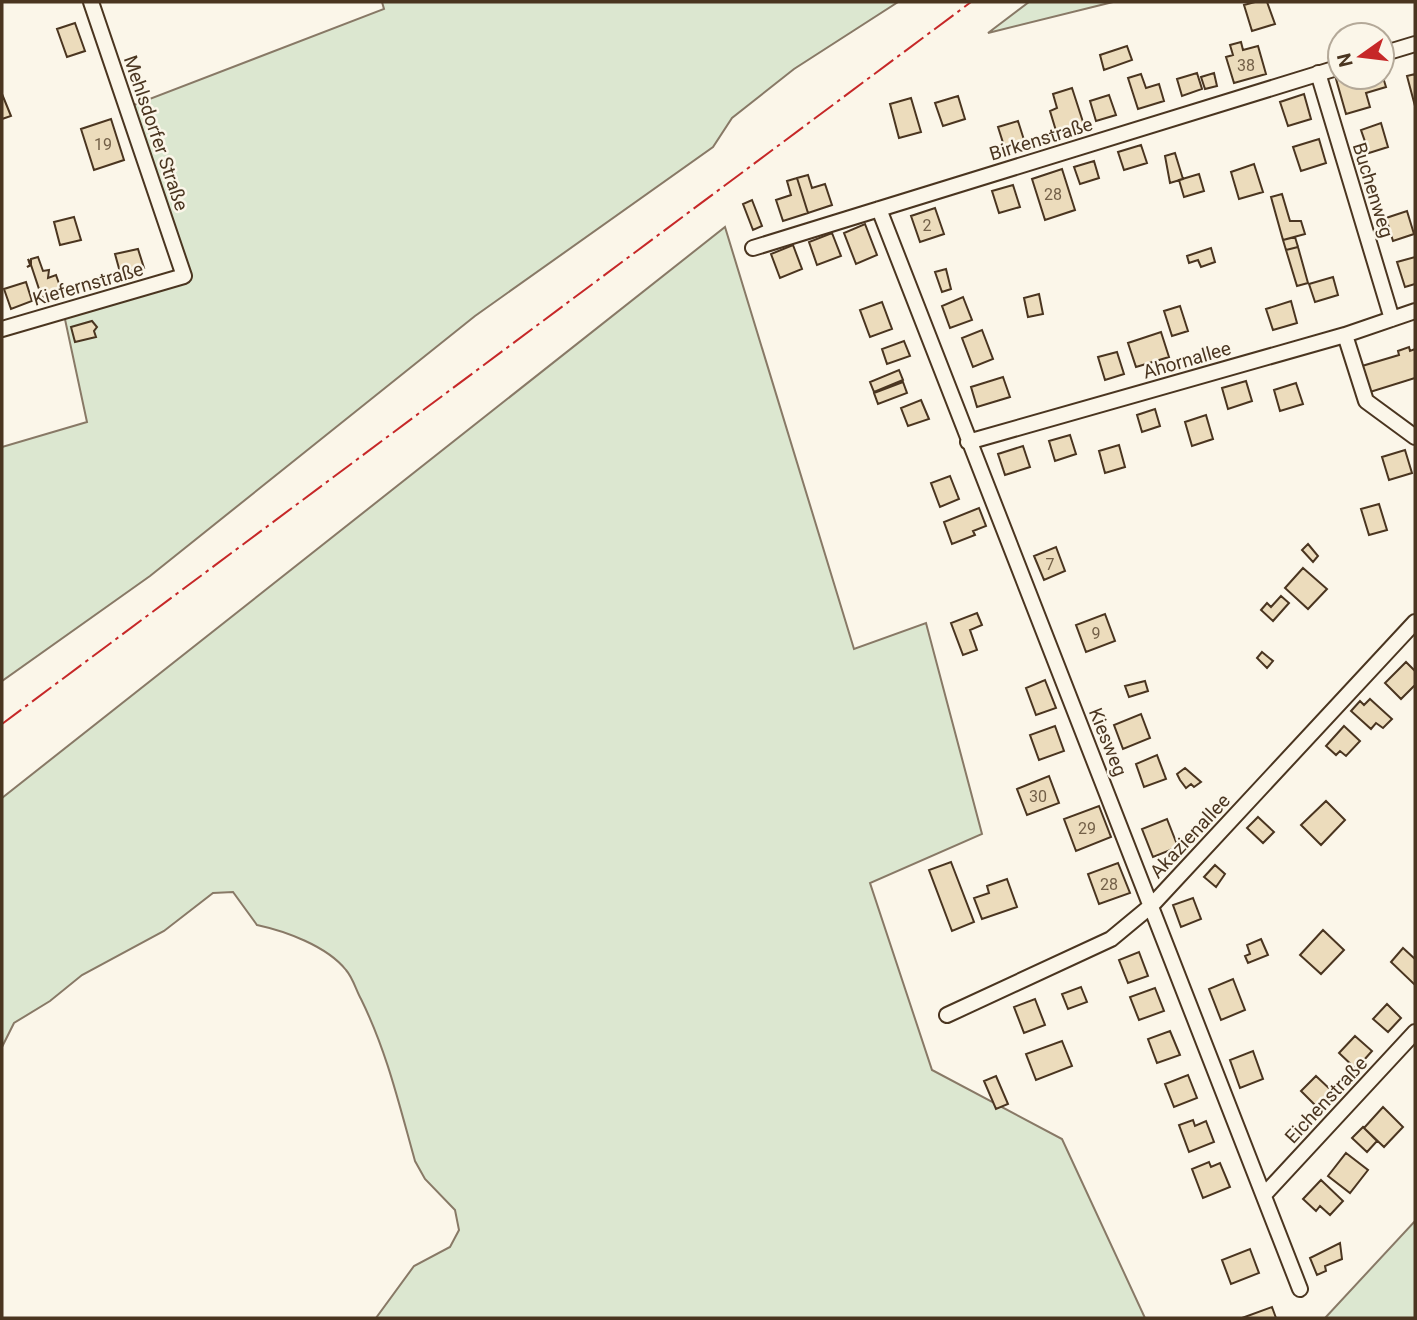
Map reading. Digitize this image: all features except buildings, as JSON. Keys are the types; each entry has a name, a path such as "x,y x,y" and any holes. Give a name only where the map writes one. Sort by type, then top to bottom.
{"street":[{"name":"Mehlsdorfer Straße","path":"91,2 184,276"},
{"path":"1396,50 1415,44"},
{"name":"Birkenstraße","path":"753,248 1326,70"},
{"name":"Buchenweg","path":"1318,73 1392,318"},
{"name":"Kiesweg","path":"879,209 1300,1289"},
{"name":"Kiefernstraße","path":"2,329 184,276"},
{"name":"Ahornallee","path":"968,442 1345,335 1415,311"},
{"path":"1345,335 1366,401 1415,437"},
{"name":"Akazienallee","path":"947,1015 1111,939 1152,905 1415,622"},
{"name":"Eichenstraße","path":"1264,1195 1415,1032"}],"green space":[{"path":"382,2 898,2 794,69 732,118 713,147 475,316 150,576 2,681 2,447 87,422 63,310 184,275 126,108 384,9"},
{"path":"1029,2 1113,2 988,33"},
{"path":"725,227 854,649 926,623 982,834 870,883 932,1070 1062,1139 1145,1318 376,1318 414,1266 450,1247 459,1230 455,1210 425,1179 415,1161 385,1059 353,980 338,961 317,947 280,931 257,925 233,892 213,893 164,931 82,975 50,1001 14,1023 2,1047 2,798"},
{"path":"1415,1221 1415,1318 1325,1318"}],"power":[{"path":"2,724 971,2"}]}
